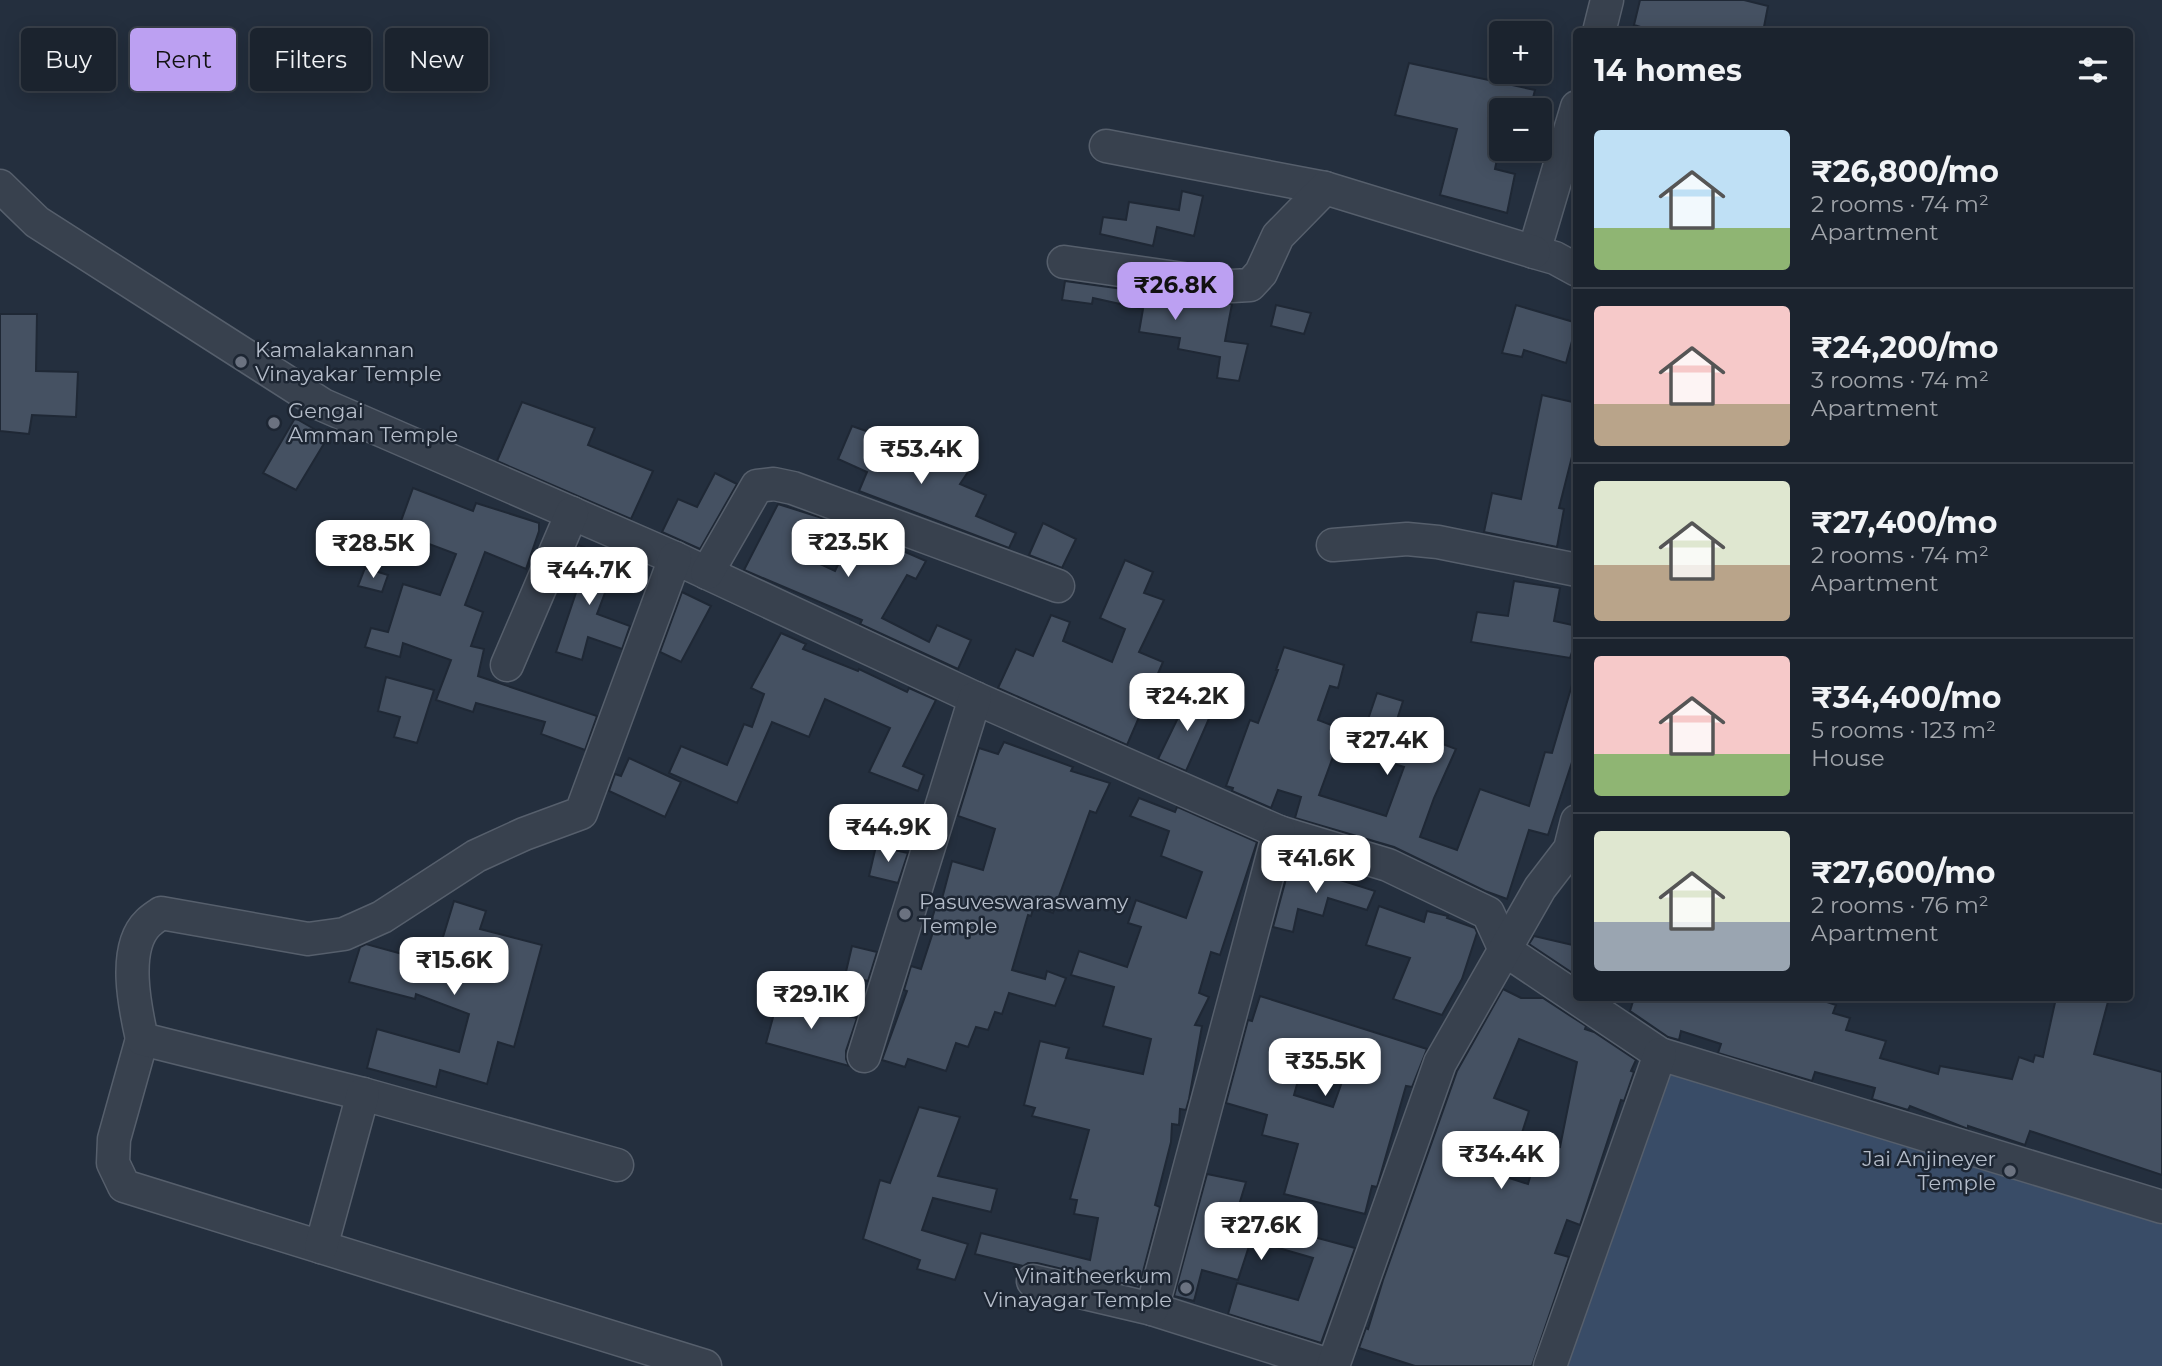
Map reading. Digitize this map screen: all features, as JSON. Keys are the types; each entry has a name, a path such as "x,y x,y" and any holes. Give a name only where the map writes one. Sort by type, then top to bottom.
{"street":[{"path":"1600,28 1607,0"},
{"path":"1534,252 1573,120"},
{"path":"1106,146 1325,188 1556,258 1573,268"},
{"path":"0,186 37,222 323,405 675,558 975,698 1279,832 1388,865 1488,913 1505,950 1573,996"},
{"path":"1065,262 1233,286 1250,285 1261,273 1278,236 1325,188"},
{"path":"707,573 757,486 774,484 793,488 1058,586"},
{"path":"508,665 572,513"},
{"path":"1333,545 1407,539 1438,542 1573,569"},
{"path":"675,558 580,813 476,856 382,917 344,934 308,939 161,913 146,924 135,947 131,985 142,1039 114,1139 113,1163 124,1186 705,1366"},
{"path":"864,1056 975,698"},
{"path":"1152,1309 1279,832"},
{"path":"1033,1281 1152,1309 1332,1366 1440,1063 1539,888 1573,841"},
{"path":"1581,1001 1660,1054 2162,1208"},
{"path":"142,1039 363,1094 617,1165"},
{"path":"1550,1366 1660,1054"},
{"path":"321,1247 363,1094"}],"water":[{"path":"1646,1045 2162,1215 2162,1366 1539,1366"}],"building":[{"path":"1640,0 1744,0 1768,6 1764,28 1644,28 1634,25"},
{"path":"1409,63 1489,80 1489,84 1507,84 1535,90 1533,98 1489,98 1489,161 1497,161 1495,169 1515,174 1507,213 1440,195 1457,129 1395,115"},
{"path":"1182,191 1203,196 1194,236 1157,227 1153,246 1100,234 1103,217 1126,220 1129,202 1179,210"},
{"path":"1065,281 1232,304 1225,341 1248,344 1239,381 1217,378 1220,357 1178,349 1180,338 1139,332 1143,309 1093,298 1092,304 1062,300"},
{"path":"1276,305 1311,313 1304,334 1271,326"},
{"path":"1516,305 1573,322 1573,338 1566,363 1524,350 1522,357 1502,353"},
{"path":"0,314 37,314 36,371 78,372 76,417 32,415 29,434 0,431"},
{"path":"1542,395 1573,402 1573,453 1559,508 1564,509 1557,547 1484,532 1492,493 1521,499"},
{"path":"522,402 595,428 588,445 653,471 631,519 497,461"},
{"path":"295,418 328,437 296,490 263,473"},
{"path":"852,426 869,432 868,436 934,464 940,453 970,469 960,484 986,495 976,516 1016,533 1009,548 859,491 867,472 838,459"},
{"path":"715,473 737,484 700,549 662,532 678,499 697,507"},
{"path":"413,488 473,511 476,503 539,523 539,531 526,569 485,552 465,605 483,612 471,646 484,649 478,676 597,716 585,750 541,734 545,722 476,703 473,712 436,700 451,660 403,643 400,657 365,647 371,628 388,632 403,584 440,595 456,554 397,532"},
{"path":"778,504 822,518 803,556 835,571 855,530 926,561 916,579 907,575 882,618 929,642 937,625 971,640 958,669 860,624 862,620 744,570"},
{"path":"1043,523 1076,539 1062,568 1029,555"},
{"path":"578,545 613,558 601,582 608,585 597,614 630,626 622,649 588,637 582,660 556,652 581,578 566,573"},
{"path":"1125,560 1153,572 1144,593 1164,600 1139,652 1163,662 1127,745 998,688 1016,649 1033,656 1051,615 1070,622 1063,641 1112,662 1125,629 1100,618"},
{"path":"365,568 388,575 382,592 358,586"},
{"path":"1514,581 1560,588 1554,621 1573,625 1573,649 1570,658 1471,642 1477,612 1508,616"},
{"path":"682,592 711,606 681,662 660,652"},
{"path":"781,633 806,644 803,649 858,671 859,669 907,692 909,688 936,700 903,766 924,775 918,791 869,772 890,728 825,699 809,737 772,722 737,803 669,773 681,746 727,765 744,724 752,727 764,694 751,688"},
{"path":"1284,647 1344,665 1338,688 1330,686 1318,720 1362,737 1377,693 1403,701 1395,726 1456,749 1420,837 1457,850 1480,789 1529,806 1545,752 1552,753 1573,685 1573,759 1548,835 1529,830 1507,899 1394,847 1295,818 1301,797 1278,790 1271,808 1226,786 1250,720 1258,723","holes":["1337,746 1404,767 1386,816 1319,795"]},
{"path":"386,677 434,690 417,743 394,737 400,717 378,711"},
{"path":"1189,695 1215,705 1186,771 1158,759"},
{"path":"1004,742 1073,767 1071,771 1110,783 1096,813 1090,811 1053,913 1034,906 1031,916 1028,915 1012,970 1045,979 1047,971 1066,978 1055,1006 1009,993 1002,1014 995,1012 988,1030 976,1027 968,1047 956,1043 946,1071 908,1059 905,1067 882,1060 907,991 904,990 911,966 921,969 934,929 929,928 935,909 939,910 952,861 983,870 995,829 958,816 979,748 998,754"},
{"path":"629,758 681,782 665,817 609,791 615,774 621,776"},
{"path":"1139,798 1175,812 1177,807 1180,808 1257,842 1220,955 1211,952 1199,993 1209,997 1195,1025 1202,1026 1189,1099 1186,1110 1180,1109 1179,1125 1172,1124 1171,1142 1155,1205 1160,1207 1139,1287 1037,1263 1023,1266 975,1254 981,1233 1090,1260 1098,1218 1074,1214 1077,1200 1070,1199 1089,1130 1032,1116 1035,1108 1024,1105 1040,1041 1069,1048 1066,1058 1143,1074 1151,1039 1103,1026 1114,987 1071,975 1079,951 1127,967 1141,927 1128,923 1136,900 1186,918 1202,872 1161,856 1169,831 1130,816"},
{"path":"876,846 908,853 898,883 869,876"},
{"path":"1290,864 1335,875 1334,878 1375,891 1367,910 1328,898 1323,916 1298,909 1293,932 1273,927"},
{"path":"454,901 486,911 480,929 542,945 514,1047 498,1042 487,1084 440,1070 436,1087 367,1068 377,1029 459,1052 469,1014 416,994 415,999 349,982 360,947 366,944 435,963"},
{"path":"1379,906 1424,922 1427,911 1448,916 1447,918 1475,928 1477,933 1462,979 1442,1015 1393,999 1410,958 1366,945"},
{"path":"1534,936 1573,945 1573,973 1529,944"},
{"path":"852,946 877,952 868,981 845,976"},
{"path":"1503,989 1521,998 1543,998 1586,1026 1585,1029 1594,1032 1636,1060 1580,1225 1567,1220 1555,1253 1569,1257 1532,1366 1415,1366 1359,1348 1366,1328 1368,1329 1457,1071","holes":["1519,1039 1577,1062 1560,1147 1540,1142 1528,1184 1494,1173 1506,1137 1520,1139 1529,1111 1494,1098"]},
{"path":"1260,996 1427,1049 1412,1087 1406,1086 1377,1187 1372,1186 1365,1214 1284,1194 1298,1144 1262,1135 1267,1115 1226,1103 1248,1020 1252,1021","holes":["1305,1055 1347,1068 1333,1107 1294,1095"]},
{"path":"778,999 857,1018 846,1051 849,1066 766,1043"},
{"path":"1633,1001 1824,1001 1836,1005 1833,1013 1850,1018 1846,1030 1886,1041 1880,1058 1938,1074 1940,1066 2012,1079 2019,1057 2033,1062 2035,1055 2043,1057 2055,1001 2108,1001 2094,1054 2162,1072 2162,1175 2030,1131 2025,1145 1968,1126 1968,1129 1910,1106 1908,1110 1872,1099 1875,1088 1815,1072 1812,1081 1718,1053 1721,1044 1681,1031 1679,1040 1668,1037 1630,1011"},
{"path":"919,1107 960,1117 938,1176 997,1189 991,1212 933,1198 922,1230 968,1244 955,1280 917,1269 920,1260 863,1239 880,1180 890,1183"},
{"path":"1207,1174 1246,1182 1239,1205 1269,1211 1265,1224 1355,1248 1321,1343 1228,1314 1237,1283 1298,1300 1313,1258 1251,1240 1238,1280 1202,1270 1194,1301 1174,1296"}],"place":[{"name":"Kamalakannan Vinayakar Temple","path":"241,362"},
{"name":"Gengai Amman Temple","path":"274,423"},
{"name":"Pasuveswaraswamy Temple","path":"905,914"},
{"name":"Jai Anjineyer Temple","path":"2010,1171"},
{"name":"Vinaitheerkum Vinayagar Temple","path":"1186,1288"}]}
